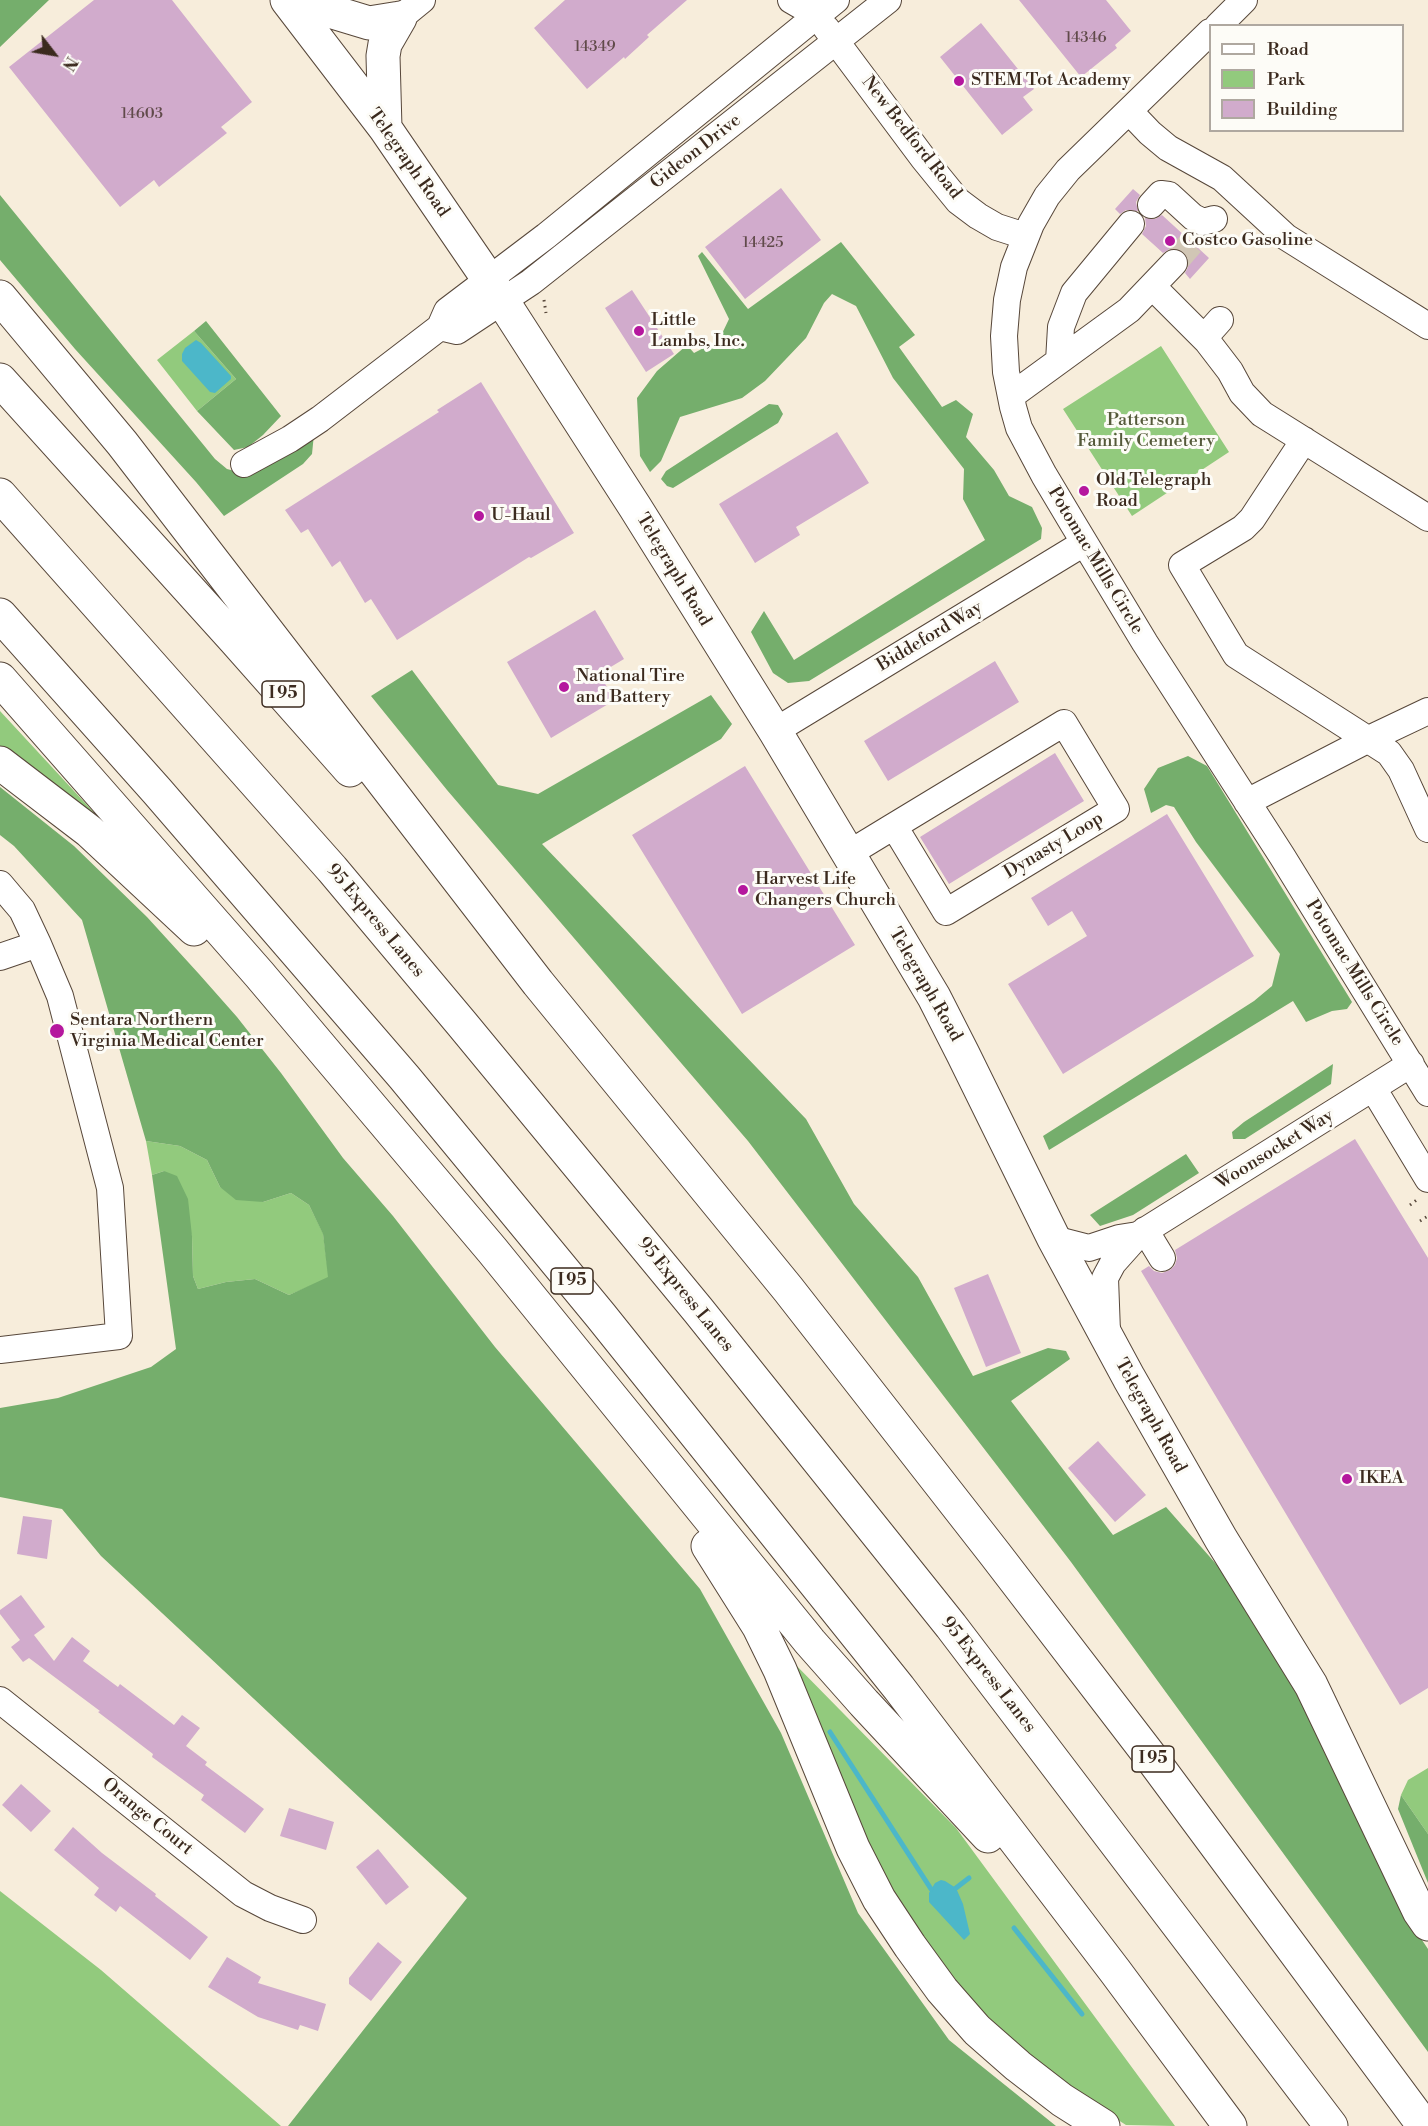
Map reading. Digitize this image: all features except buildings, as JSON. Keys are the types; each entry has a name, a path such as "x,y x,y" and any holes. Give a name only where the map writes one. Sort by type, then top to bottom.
{"main road":[{"name":"Telegraph Road","path":"287,0 385,128 496,291 635,507 775,731 848,854 945,1018 1054,1239 1190,1488 1311,1685 1419,1911 1428,1924"},
{"path":"293,0 369,23 411,9"},
{"path":"385,128 383,56 385,44 411,9"},
{"path":"0,297 130,453 538,982"},
{"name":"I 95","path":"0,380 234,639 538,982 788,1288 1150,1756 1424,2126"},
{"name":"95 Express Lanes","path":"0,495 332,869 698,1310 951,1626 1331,2126"},
{"name":"I 95","path":"0,615 157,791 397,1068 601,1316 899,1688 1230,2126"},
{"path":"0,679 244,957 492,1250 810,1642 864,1704 1115,1971"},
{"path":"0,763 89,831 183,917 380,1117"},
{"path":"616,1403 759,1627 780,1670 853,1848 879,1899 910,1946 942,1990 977,2030 1062,2100 1103,2126"}],"street":[{"path":"791,0 822,5"},
{"name":"Gideon Drive","path":"496,291 550,268 888,0"},
{"path":"1220,24 1239,1"},
{"name":"New Bedford Road","path":"822,5 836,42 958,201 998,227 1025,236"},
{"name":"Gideon Drive","path":"496,291 555,229 822,5"},
{"name":"Potomac Mills Circle","path":"1209,33 1068,170 1047,196 1025,236 1014,267 1007,300 1004,336 1006,372 1019,428 1044,476 1145,643 1428,1093"},
{"path":"1130,111 1150,134 1168,148 1222,178 1286,237 1428,326"},
{"path":"1150,205 1161,194 1169,195 1193,217 1203,222 1214,219"},
{"path":"1193,241 1240,194"},
{"path":"1059,361 1061,327 1074,294 1131,224"},
{"path":"1011,396 1129,310 1174,263"},
{"path":"1152,286 1212,329 1242,393 1262,414 1428,518"},
{"path":"244,464 290,439 320,419 440,327 447,311 496,291"},
{"path":"1304,441 1252,519 1243,528 1182,565 1236,655 1382,747 1394,758 1428,830"},
{"name":"Biddeford Way","path":"775,731 1084,543"},
{"path":"1247,802 1428,711"},
{"name":"Dynasty Loop","path":"848,854 894,826 1064,723 1116,809 946,912 894,826"},
{"path":"0,884 22,910 60,996 110,1188 119,1336 0,1350"},
{"path":"0,957 38,944"},
{"name":"Woonsocket Way","path":"1107,1338 1105,1278 1113,1263 1142,1233 1411,1064"},
{"path":"1373,1088 1428,1179"},
{"path":"1142,1233 1162,1258"},
{"name":"Woonsocket Way","path":"1054,1239 1089,1248 1142,1233"},
{"name":"Orange Court","path":"0,1700 243,1894 270,1908 303,1920"}],"path":[{"path":"543,294 546,313"},
{"path":"1420,1221 1428,1216"}],"green space":[{"path":"0,0 49,0 0,47"},
{"path":"0,195 215,459 227,469 242,473 314,434 312,454 303,464 224,516 75,349 0,260"},
{"path":"841,242 915,335 899,347 942,407 956,400 973,414 966,437 994,470 1009,496 1032,507 1042,528 1041,539 809,681 788,683 773,673 751,632 764,611 794,660 985,540 963,499 964,469 893,378 856,306 832,294 824,303 806,338 765,381 742,398 680,417 661,461 650,472 640,456 637,398 657,371 687,345 694,353 719,340 729,319 698,256 702,252 748,309"},
{"path":"206,321 281,416 248,447 234,450 197,411 236,379 194,331"},
{"path":"194,331 236,379 197,411 157,360"},
{"name":"Patterson Family Cemetery","path":"1161,346 1229,452 1132,516 1063,409"},
{"path":"769,404 778,405 783,414 778,423 673,488 667,486 661,479 666,471"},
{"path":"412,670 498,785 538,794 711,695 732,724 721,739 542,844 806,1119 854,1204 918,1277 973,1376 1048,1348 1066,1351 1070,1359 1011,1401 1113,1535 1166,1507 1238,1589 1305,1695 1406,1916 1428,1949 1428,2052 1071,1562 748,1141 447,790 371,696"},
{"path":"0,711 112,832 0,751"},
{"path":"1188,756 1207,766 1352,1002 1347,1009 1332,1011 1306,1022 1293,1001 1049,1150 1043,1136 1254,1001 1272,986 1280,954 1196,842 1174,807 1166,805 1151,813 1144,789 1158,768"},
{"path":"0,787 74,846 147,917 237,1017 343,1158 393,1216 495,1347 700,1589 781,1733 858,1913 949,2040 1056,2126 288,2126 467,1898 101,1556 62,1509 0,1497 0,1408 58,1398 151,1367 176,1349 152,1175 164,1171 177,1176 188,1199 193,1276 198,1289 226,1282 255,1279 289,1295 328,1277 323,1234 309,1205 291,1193 263,1202 236,1200 220,1187 207,1160 180,1146 146,1141 82,920 14,846 0,835"},
{"path":"1333,1064 1331,1084 1245,1139 1233,1139 1232,1132 1244,1122"},
{"path":"146,1141 180,1146 207,1160 220,1187 263,1202 291,1193 309,1205 323,1233 329,1278 289,1295 255,1279 226,1282 198,1289 193,1276 192,1236 164,1171 152,1175"},
{"path":"1186,1154 1199,1173 1133,1215 1100,1226 1090,1215"},
{"path":"787,1656 956,1828 1175,2126 1126,2125 1037,2069 958,1990 878,1875"},
{"path":"1428,1768 1428,1834 1401,1795 1408,1780"},
{"path":"1401,1795 1428,1834 1428,1883 1398,1809"},
{"path":"0,1891 101,1970 281,2126 0,2126"}],"water":[{"path":"196,340 231,376 231,379 215,393 210,392 182,361 185,348"},
{"path":"941,1880 956,1888 963,1904 970,1934 964,1940 929,1902 929,1893 935,1883"}],"waterway":[{"path":"830,1732 931,1889"},
{"path":"956,1888 969,1878"},
{"path":"1014,1928 1082,2014"}],"tunnel":[{"path":"1174,263 1193,241"}],"place":[{"name":"STEM Tot Academy","path":"959,81"},
{"name":"Costco Gasoline","path":"1170,241"},
{"name":"Little Lambs, Inc.","path":"639,331"},
{"name":"Old Telegraph Road","path":"1084,491"},
{"name":"U-Haul","path":"479,516"},
{"name":"National Tire and Battery","path":"564,687"},
{"name":"Harvest Life Changers Church","path":"743,890"},
{"name":"Sentara Northern Virginia Medical Center","path":"57,1031"},
{"name":"IKEA","path":"1347,1479"}]}
